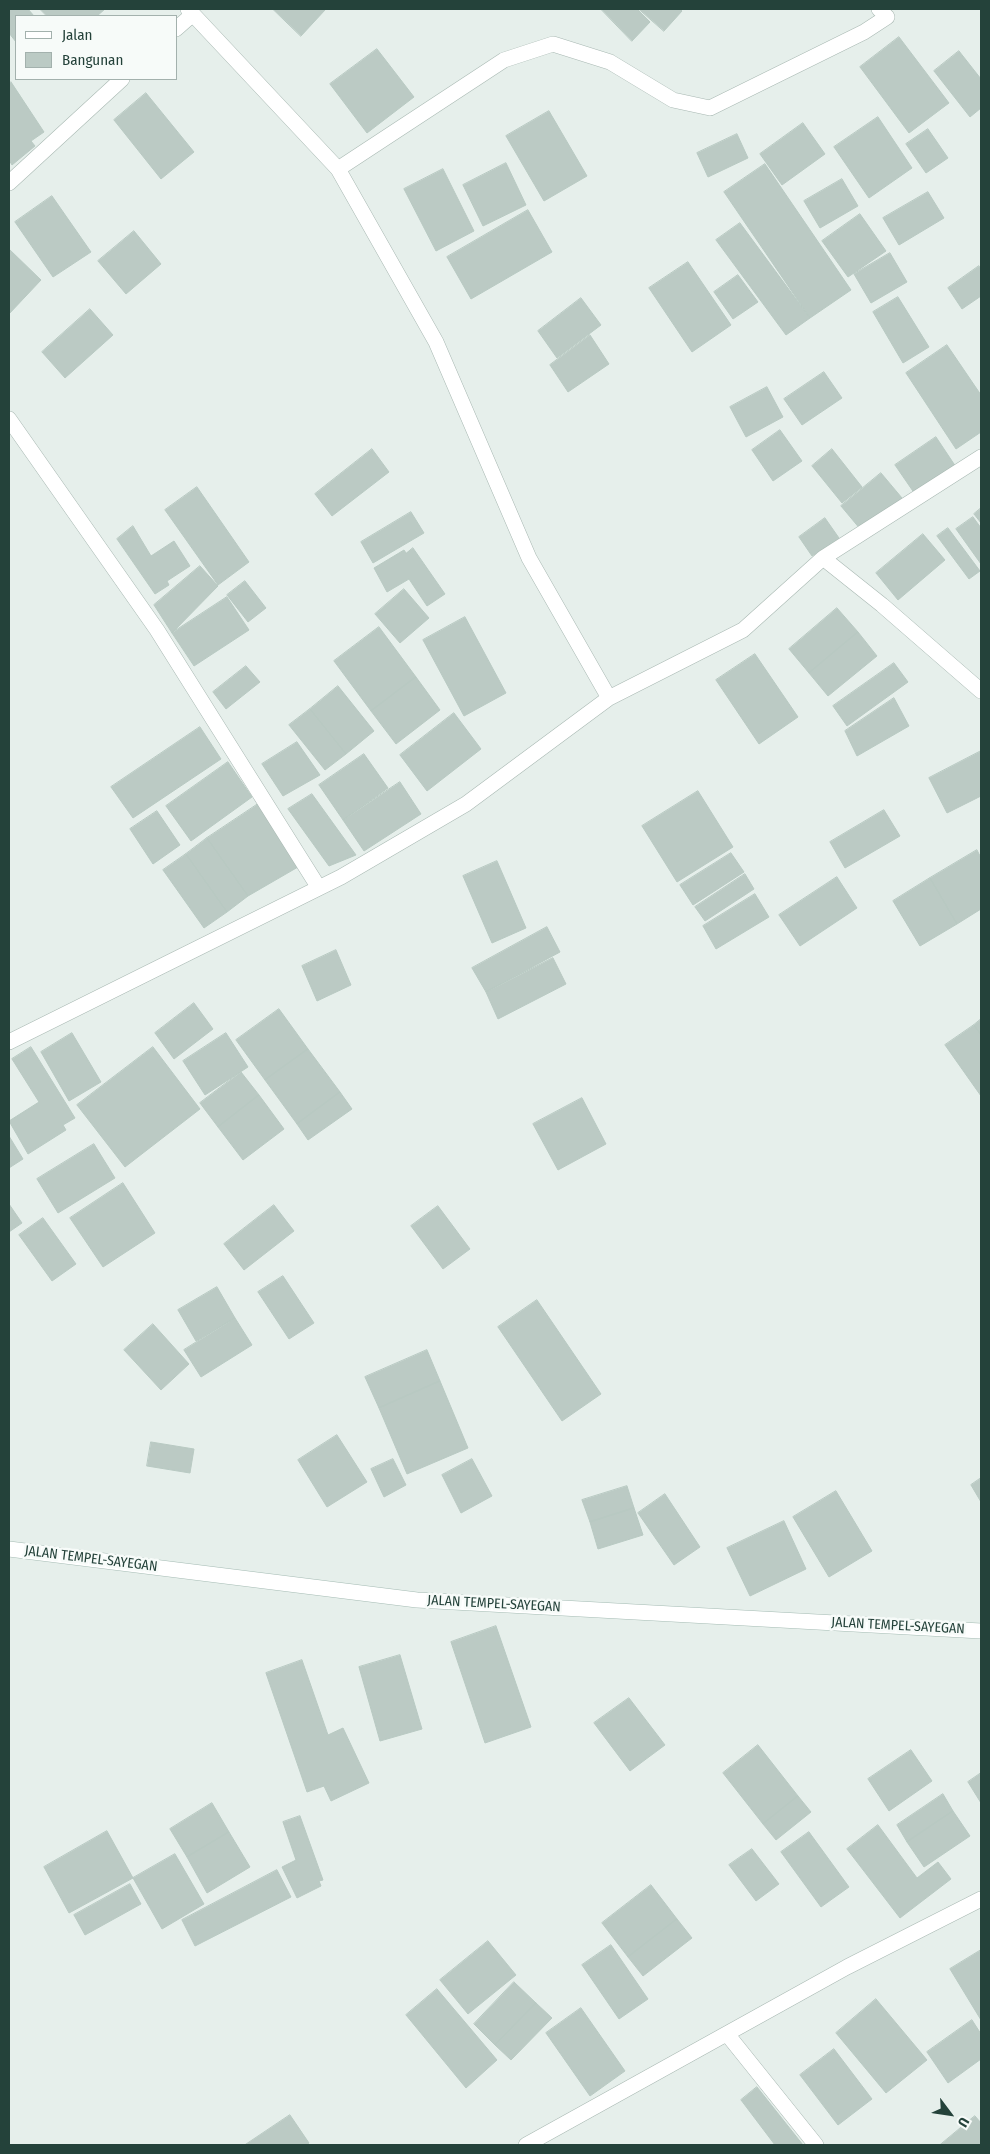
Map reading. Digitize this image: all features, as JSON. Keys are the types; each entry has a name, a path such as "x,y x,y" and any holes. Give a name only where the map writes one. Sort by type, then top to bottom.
{"street":[{"path":"178,27 191,11 338,169 436,342 529,558 609,698"},
{"path":"338,169 504,60 553,44 610,62 673,100 710,108 864,32 888,11"},
{"path":"9,183 121,80"},
{"path":"9,419 158,630 319,888"},
{"path":"9,1042 319,888 466,804 609,698 743,630 823,558 981,457"},
{"path":"823,558 882,605 981,691"},
{"name":"JALAN TEMPEL-SAYEGAN","path":"9,1549 417,1600 981,1631"},
{"path":"526,2145 847,1967 981,1899"},
{"path":"727,2034 816,2145"}],"building":[{"path":"9,9 28,9 33,15 15,15 15,41 9,33"},
{"path":"40,9 105,9 98,15 46,15"},
{"path":"273,9 324,9 325,10 301,36"},
{"path":"601,9 637,9 650,22 632,41"},
{"path":"639,9 680,9 682,11 664,31"},
{"path":"899,37 949,103 909,133 860,67"},
{"path":"377,49 414,97 367,133 330,84"},
{"path":"959,51 981,79 981,108 970,117 934,71"},
{"path":"11,82 44,132 31,141 35,146 12,165 9,160 9,84"},
{"path":"146,93 194,152 161,179 114,120"},
{"path":"549,111 587,176 544,201 506,136"},
{"path":"878,117 912,168 869,198 834,147"},
{"path":"803,123 825,154 782,185 760,154"},
{"path":"928,129 948,158 926,173 906,144"},
{"path":"737,134 748,158 708,177 697,153"},
{"path":"506,163 526,205 483,226 463,185"},
{"path":"765,164 851,290 810,318 724,192"},
{"path":"443,169 474,231 436,251 404,189"},
{"path":"842,179 858,206 820,228 804,201"},
{"path":"928,192 944,218 899,245 883,218"},
{"path":"52,196 91,252 53,277 15,222"},
{"path":"528,210 552,252 471,299 447,257"},
{"path":"860,214 886,251 848,277 822,241"},
{"path":"740,223 810,318 786,335 716,240"},
{"path":"134,231 161,264 126,294 98,261"},
{"path":"9,249 41,280 9,314"},
{"path":"890,253 907,282 871,303 854,274"},
{"path":"688,262 731,325 692,352 649,288"},
{"path":"979,266 981,270 981,296 962,309 948,288"},
{"path":"738,275 758,302 733,319 714,292"},
{"path":"898,297 929,347 903,363 873,312"},
{"path":"581,298 601,325 557,358 538,331"},
{"path":"90,309 113,335 65,378 42,352"},
{"path":"590,335 609,364 568,392 550,365"},
{"path":"947,345 981,395 981,432 956,449 906,373"},
{"path":"824,372 842,398 802,425 784,399"},
{"path":"767,387 783,417 746,437 730,407"},
{"path":"780,430 802,461 773,481 752,450"},
{"path":"936,437 958,470 917,497 895,465"},
{"path":"372,449 389,472 332,516 315,494"},
{"path":"832,449 862,487 842,503 812,466"},
{"path":"881,473 902,498 861,530 841,506"},
{"path":"197,487 249,562 218,585 165,510"},
{"path":"981,508 981,523 974,514"},
{"path":"411,512 424,533 373,563 361,542"},
{"path":"973,517 981,528 981,564 956,529"},
{"path":"825,518 839,538 812,556 799,537"},
{"path":"133,526 151,556 174,541 190,566 167,581 169,585 155,594 117,539"},
{"path":"948,528 980,571 969,579 937,536"},
{"path":"923,534 945,560 898,600 876,573"},
{"path":"413,548 445,594 427,606 409,579 387,592 374,568 404,550 406,553"},
{"path":"200,566 218,586 172,633 154,605"},
{"path":"245,581 266,608 248,622 227,595"},
{"path":"404,589 429,618 400,643 375,614"},
{"path":"227,597 249,630 194,666 172,633"},
{"path":"837,608 858,632 809,673 789,649"},
{"path":"465,617 506,693 464,716 423,640"},
{"path":"379,627 416,677 371,711 334,661"},
{"path":"858,632 877,656 828,696 809,673"},
{"path":"755,654 798,717 759,744 716,680"},
{"path":"894,663 908,682 847,726 833,706"},
{"path":"246,666 260,682 226,709 213,692"},
{"path":"416,677 440,710 396,744 371,711"},
{"path":"338,686 374,731 346,754 310,709"},
{"path":"894,698 909,726 857,756 845,731"},
{"path":"310,709 346,754 325,770 289,725"},
{"path":"454,713 481,749 427,791 400,755"},
{"path":"200,727 221,759 133,818 111,787"},
{"path":"297,742 320,775 283,796 262,764"},
{"path":"981,751 981,796 947,813 929,778"},
{"path":"364,754 388,788 343,820 319,785"},
{"path":"228,762 252,797 191,841 166,806"},
{"path":"400,782 421,814 364,851 343,820"},
{"path":"698,791 733,847 677,882 642,826"},
{"path":"312,794 356,855 329,866 288,809"},
{"path":"258,804 298,867 248,896 207,838"},
{"path":"884,810 900,836 845,868 830,842"},
{"path":"157,811 180,845 153,864 130,829"},
{"path":"207,838 248,896 227,912 186,854"},
{"path":"977,850 981,858 981,909 957,924 930,878"},
{"path":"731,853 744,872 693,905 680,885"},
{"path":"186,854 227,912 204,928 163,870"},
{"path":"497,861 526,928 492,943 463,876"},
{"path":"745,874 754,889 705,921 695,907"},
{"path":"837,877 857,908 800,946 779,915"},
{"path":"930,878 957,924 920,946 893,901"},
{"path":"755,894 769,917 716,949 703,926"},
{"path":"547,927 560,952 486,992 472,968"},
{"path":"336,950 351,985 317,1001 302,966"},
{"path":"553,958 566,984 498,1019 486,992"},
{"path":"194,1003 213,1029 174,1059 155,1033"},
{"path":"279,1009 308,1049 265,1080 236,1040"},
{"path":"981,1019 981,1035 974,1025"},
{"path":"974,1025 981,1035 981,1096 945,1045"},
{"path":"72,1033 101,1082 69,1101 41,1052"},
{"path":"226,1033 248,1067 205,1095 183,1061"},
{"path":"31,1047 75,1118 63,1125 66,1130 28,1154 9,1121 39,1102 12,1059"},
{"path":"153,1047 200,1109 125,1167 77,1105"},
{"path":"308,1049 340,1092 297,1124 265,1080"},
{"path":"241,1072 259,1095 218,1127 200,1103"},
{"path":"340,1092 352,1109 308,1140 297,1124"},
{"path":"259,1095 284,1129 243,1160 218,1127"},
{"path":"582,1098 606,1144 558,1170 533,1124"},
{"path":"9,1136 23,1159 9,1168"},
{"path":"94,1144 115,1178 58,1213 37,1179"},
{"path":"123,1183 155,1233 103,1267 70,1218"},
{"path":"9,1204 22,1223 9,1232"},
{"path":"274,1205 294,1231 244,1270 224,1244"},
{"path":"438,1206 470,1249 443,1269 411,1226"},
{"path":"43,1218 76,1264 52,1281 19,1235"},
{"path":"283,1276 314,1323 289,1339 258,1292"},
{"path":"217,1287 235,1318 196,1341 178,1310"},
{"path":"537,1300 601,1394 562,1421 498,1327"},
{"path":"235,1318 252,1345 201,1377 184,1350"},
{"path":"153,1324 189,1364 161,1390 124,1350"},
{"path":"427,1350 440,1381 379,1408 365,1377"},
{"path":"440,1381 468,1448 407,1474 379,1408"},
{"path":"337,1435 367,1482 327,1507 298,1460"},
{"path":"151,1442 194,1449 190,1473 147,1466"},
{"path":"393,1459 406,1485 384,1497 371,1469"},
{"path":"472,1459 492,1496 461,1513 442,1475"},
{"path":"981,1478 981,1502 971,1485"},
{"path":"627,1486 634,1508 590,1522 582,1500"},
{"path":"836,1491 872,1551 829,1577 793,1517"},
{"path":"665,1494 700,1547 674,1565 638,1513"},
{"path":"634,1508 643,1535 598,1549 590,1522"},
{"path":"784,1521 806,1569 750,1596 727,1548"},
{"path":"496,1626 531,1727 485,1743 451,1642"},
{"path":"400,1655 422,1729 380,1741 359,1667"},
{"path":"302,1660 328,1735 343,1728 369,1783 331,1801 324,1786 307,1792 266,1673"},
{"path":"629,1698 665,1745 630,1771 594,1723"},
{"path":"758,1745 798,1796 763,1824 723,1773"},
{"path":"911,1750 932,1781 889,1811 868,1779"},
{"path":"981,1773 981,1803 968,1782"},
{"path":"943,1794 953,1811 907,1842 897,1825"},
{"path":"798,1796 811,1812 776,1840 763,1824"},
{"path":"212,1803 229,1832 187,1857 170,1829"},
{"path":"953,1811 970,1836 924,1867 907,1842"},
{"path":"300,1816 323,1880 319,1881 321,1886 297,1898 282,1867 296,1860 283,1822"},
{"path":"878,1825 917,1878 938,1862 951,1879 900,1918 847,1849"},
{"path":"107,1831 133,1878 69,1913 44,1867"},
{"path":"229,1832 250,1867 207,1893 187,1857"},
{"path":"809,1832 849,1887 821,1907 781,1852"},
{"path":"752,1849 779,1884 756,1901 729,1865"},
{"path":"175,1854 204,1904 162,1929 133,1878"},
{"path":"277,1870 291,1897 195,1946 182,1920"},
{"path":"130,1884 141,1904 85,1935 74,1915"},
{"path":"651,1885 677,1919 628,1957 602,1923"},
{"path":"677,1919 692,1938 643,1976 628,1957"},
{"path":"488,1941 516,1975 468,2014 440,1980"},
{"path":"611,1945 648,1999 619,2019 582,1965"},
{"path":"981,1950 981,2020 950,1969"},
{"path":"514,1982 536,2003 495,2045 474,2024"},
{"path":"437,1989 497,2060 466,2088 406,2015"},
{"path":"876,1999 927,2060 886,2093 836,2033"},
{"path":"536,2003 552,2018 511,2060 495,2045"},
{"path":"581,2008 625,2071 590,2096 546,2033"},
{"path":"972,2020 981,2034 981,2059 948,2083 927,2052"},
{"path":"834,2049 872,2099 838,2125 800,2075"},
{"path":"757,2087 803,2145 775,2145 741,2100"},
{"path":"290,2115 309,2143 306,2145 245,2145"},
{"path":"975,2116 981,2123 981,2145 940,2145"}]}
